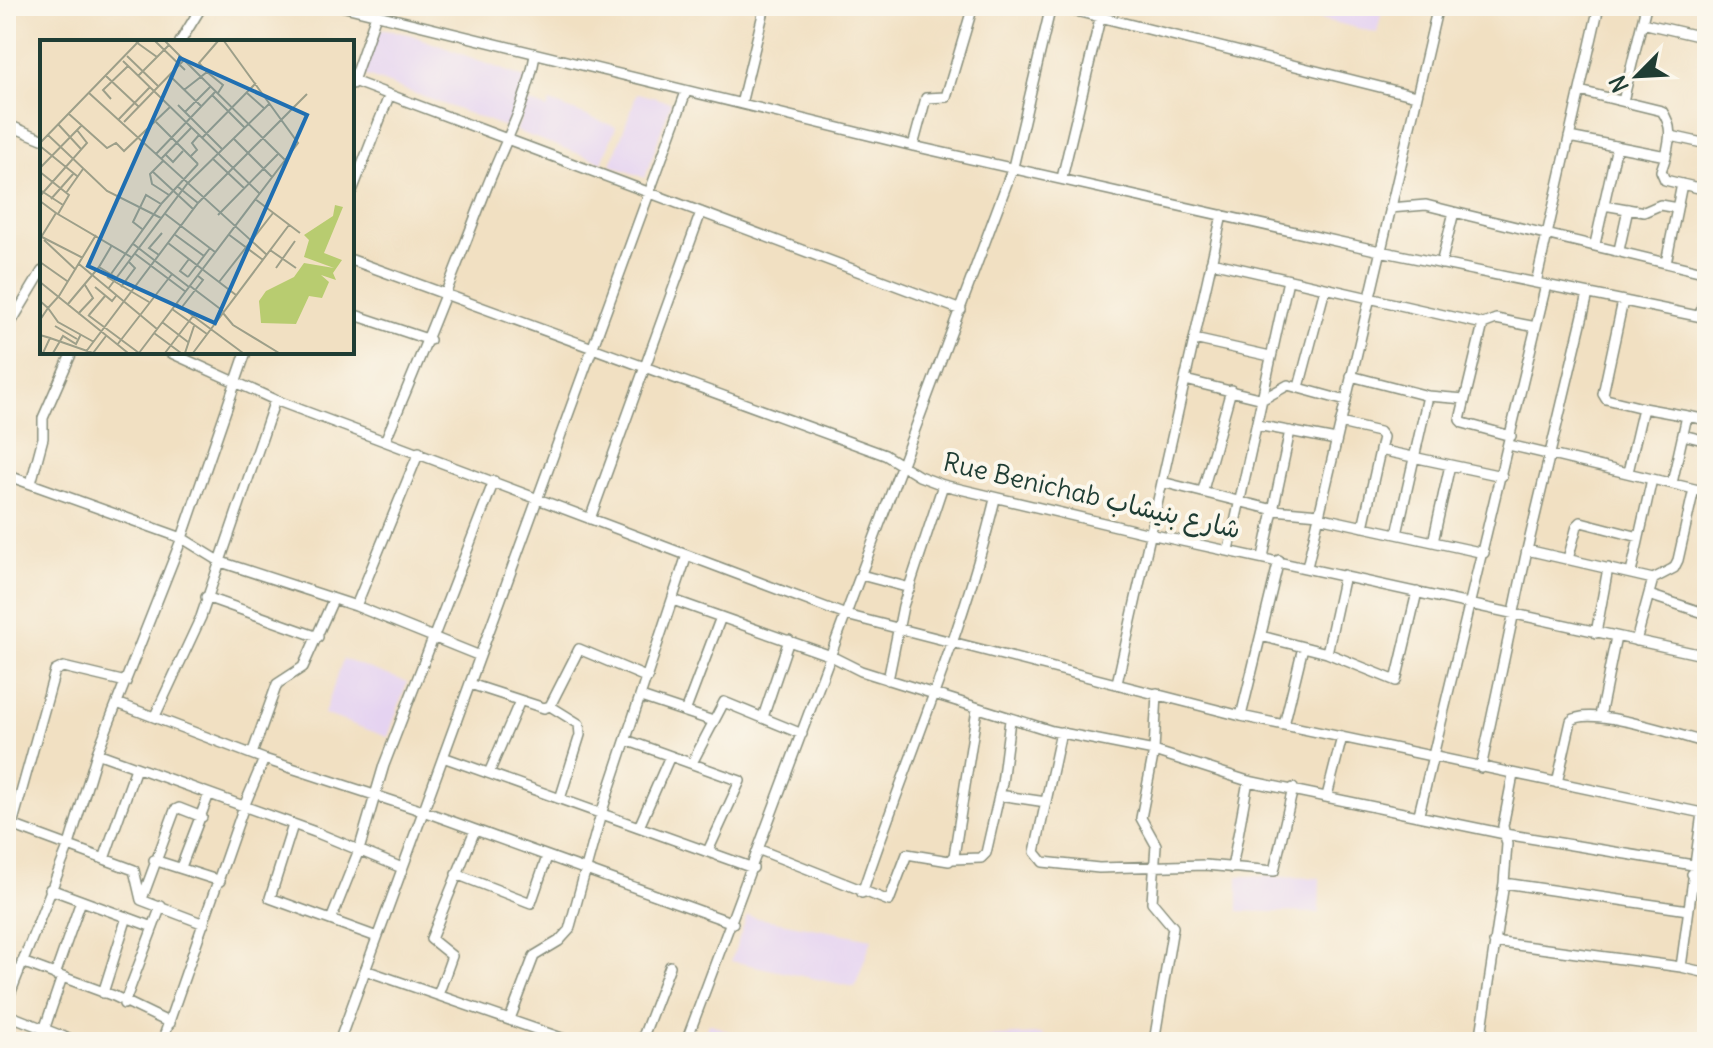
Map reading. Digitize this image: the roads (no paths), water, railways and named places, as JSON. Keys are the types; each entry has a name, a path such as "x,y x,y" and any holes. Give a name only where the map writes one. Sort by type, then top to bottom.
{"street":[{"path":"181,40 202,6"},
{"path":"341,6 913,146 1380,251 1703,318 1707,283"},
{"path":"741,104 765,6"},
{"path":"913,146 927,97 946,97 973,6"},
{"path":"686,1042 1013,167 1053,6 1416,96"},
{"path":"1062,178 1103,6"},
{"path":"1307,567 1438,6"},
{"path":"1419,814 1536,327 1547,233 1599,6"},
{"path":"1623,101 1646,6"},
{"path":"354,80 376,15"},
{"path":"1642,23 1707,38"},
{"path":"385,441 430,340 531,81 535,55"},
{"path":"354,83 961,310"},
{"path":"1580,91 1662,111 1671,136 1662,176 1707,190"},
{"path":"339,1042 686,92"},
{"path":"354,186 389,96"},
{"path":"6,124 40,138"},
{"path":"1671,136 1707,144"},
{"path":"1569,137 1666,156"},
{"path":"1595,244 1617,146"},
{"path":"1666,263 1682,184"},
{"path":"1390,208 1426,205 1707,273"},
{"path":"1604,205 1644,212 1660,205 1677,208"},
{"path":"1619,250 1628,209"},
{"path":"590,519 701,212"},
{"path":"1441,264 1454,212"},
{"path":"1117,683 1222,215"},
{"name":"Rue Benichab شارع بنيشاب","path":"354,261 885,455 943,485 1150,534 1707,656"},
{"path":"1211,262 1483,324 1496,319 1536,327"},
{"path":"6,331 40,274"},
{"path":"1229,550 1288,280"},
{"path":"1299,387 1325,289"},
{"path":"30,292 40,296"},
{"path":"1481,768 1527,550 1588,294"},
{"path":"1623,301 1603,394 1606,399 1702,419 1707,416"},
{"path":"354,315 430,340"},
{"path":"1483,324 1461,422 1551,455 1707,492"},
{"path":"1194,339 1270,356"},
{"path":"31,483 43,438 43,418 71,354"},
{"path":"173,354 275,400 846,615 1241,716 1431,759 1705,814 1692,869 1681,967"},
{"path":"6,1004 69,845 97,753 182,538 245,354"},
{"path":"1351,376 1428,396 1465,399"},
{"path":"1185,380 1263,399 1284,386 1299,387 1346,401"},
{"path":"1203,490 1231,390"},
{"path":"1397,534 1428,396"},
{"path":"155,716 191,643 275,400"},
{"path":"1628,472 1643,408"},
{"path":"1672,483 1687,416"},
{"path":"1340,423 1381,433 1363,527"},
{"path":"1257,425 1336,440"},
{"path":"1263,557 1290,431"},
{"path":"1683,435 1707,441"},
{"path":"1380,450 1502,476"},
{"path":"356,606 419,452"},
{"path":"1433,542 1450,465"},
{"path":"6,475 182,538 221,562 356,606 480,656"},
{"path":"1631,573 1652,479"},
{"path":"331,920 359,850 375,796 433,636 494,481"},
{"path":"1162,482 1274,510 1319,515 1484,553"},
{"path":"888,680 910,588 943,485"},
{"path":"1527,550 1653,579 1674,568 1678,560 1694,489"},
{"path":"862,893 973,589 995,499"},
{"path":"1568,559 1577,526 1583,522 1639,537"},
{"path":"510,1019 534,956 559,941 569,930 601,814 687,555"},
{"path":"1241,716 1279,560"},
{"path":"1596,633 1608,568"},
{"path":"861,575 910,588"},
{"path":"1327,653 1344,575"},
{"path":"1636,641 1653,579"},
{"path":"1261,636 1327,653 1396,681 1417,592"},
{"path":"1649,595 1707,614"},
{"path":"206,597 318,637"},
{"path":"252,754 277,684 303,667 333,600"},
{"path":"673,600 789,640 888,680 1010,720 1154,751 1248,781 1692,869 1707,877"},
{"path":"685,712 721,617"},
{"path":"1600,716 1616,637"},
{"path":"763,717 789,640"},
{"path":"1284,725 1303,647"},
{"path":"470,684 541,709 550,706 579,649 648,678"},
{"path":"6,839 55,671 63,667 126,682"},
{"path":"1154,1042 1173,927 1152,902 1156,845 1141,818 1154,751 1157,693"},
{"path":"641,697 713,721"},
{"path":"692,763 724,702 802,734"},
{"path":"117,703 264,759 423,811 733,923"},
{"path":"489,773 519,703"},
{"path":"550,706 579,724 580,735 560,799"},
{"path":"953,859 967,791 977,709"},
{"path":"1557,783 1571,721 1581,715 1600,716 1707,743"},
{"path":"760,850 862,893 890,900 905,856 909,853 949,861 984,857 999,795 1010,720"},
{"path":"1061,732 1035,852 1043,862 1099,868 1154,866 1274,871 1293,788"},
{"path":"1327,796 1342,737"},
{"path":"626,740 740,781 708,851"},
{"path":"97,753 402,868"},
{"path":"639,827 670,756"},
{"path":"443,757 753,868"},
{"path":"162,1042 243,809 264,759"},
{"path":"104,859 136,768"},
{"path":"1480,1042 1504,883 1505,834 1513,775"},
{"path":"1232,868 1248,781"},
{"path":"181,867 209,794"},
{"path":"999,795 1046,802"},
{"path":"141,900 176,808 202,817"},
{"path":"12,825 134,870 141,900"},
{"path":"293,825 270,898 377,937"},
{"path":"438,995 452,956 431,939 475,830"},
{"path":"456,874 531,903 547,857"},
{"path":"154,860 220,881"},
{"path":"1504,883 1688,910"},
{"path":"50,889 153,927"},
{"path":"141,900 204,924"},
{"path":"40,1042 81,901"},
{"path":"124,1004 161,906"},
{"path":"103,993 127,917"},
{"path":"1494,942 1707,973"},
{"path":"22,962 170,1023"},
{"path":"641,1042 670,966"},
{"path":"365,970 573,1042"},
{"path":"6,1014 77,1042"},
{"path":"535,1042 541,1030"}]}
